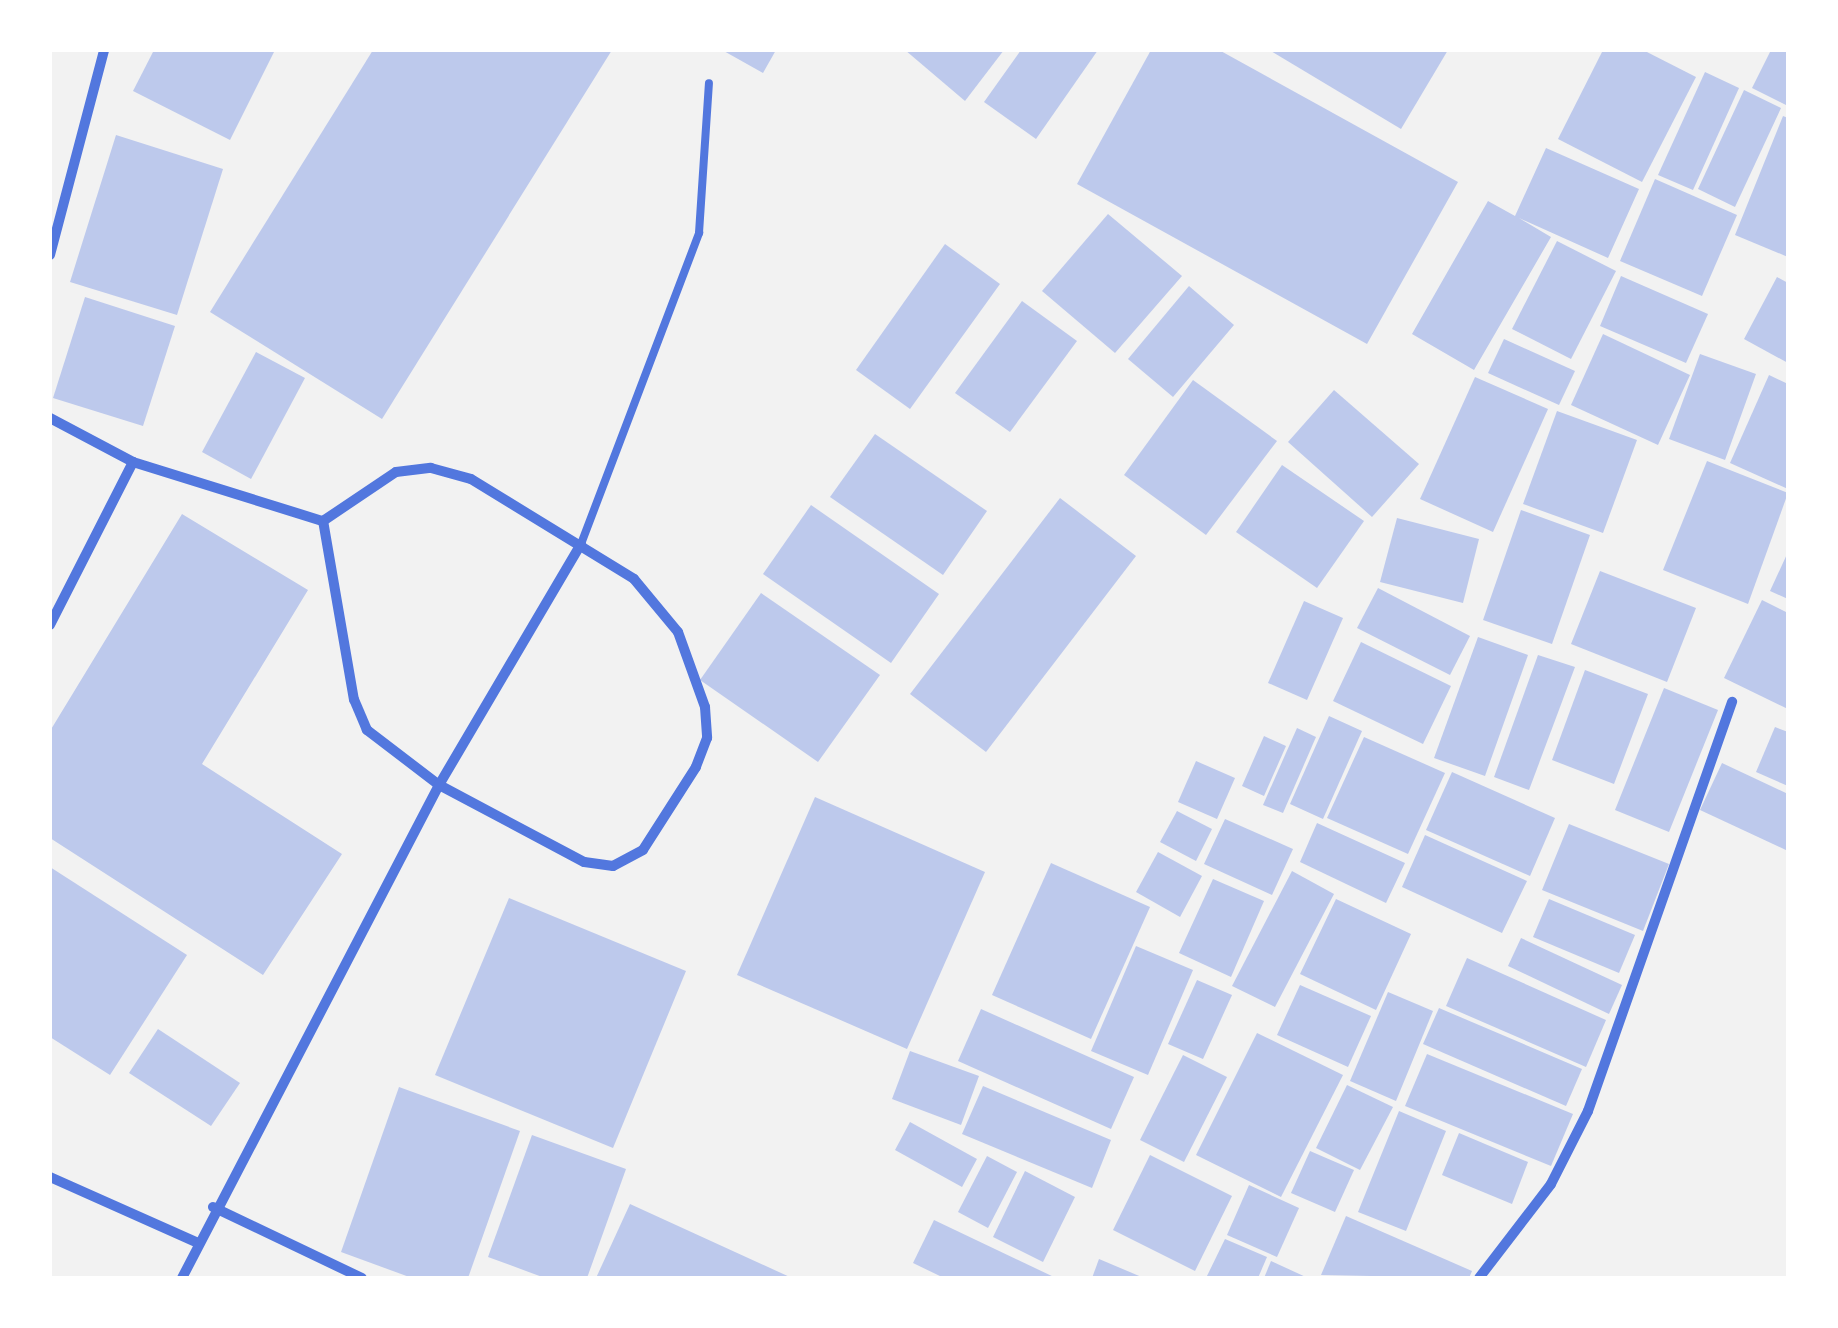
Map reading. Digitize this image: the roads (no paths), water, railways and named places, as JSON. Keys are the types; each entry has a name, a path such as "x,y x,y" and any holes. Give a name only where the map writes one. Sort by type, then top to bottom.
{"street":[{"path":"50,255 104,50"},
{"path":"50,418 133,462 323,521"},
{"path":"50,625 133,462"},
{"path":"430,468 471,479 634,579 678,632 706,708 707,738 696,767 643,850 613,866 584,862 440,785 382,744 358,714 323,521 396,472 430,468"},
{"path":"182,1278 214,1207 440,785 581,544"},
{"path":"1479,1278 1550,1184 1576,1138 1732,702"},
{"path":"50,1177 196,1242"},
{"path":"214,1207 362,1278"}],"lane":[{"path":"581,544 699,233 709,83"}]}
